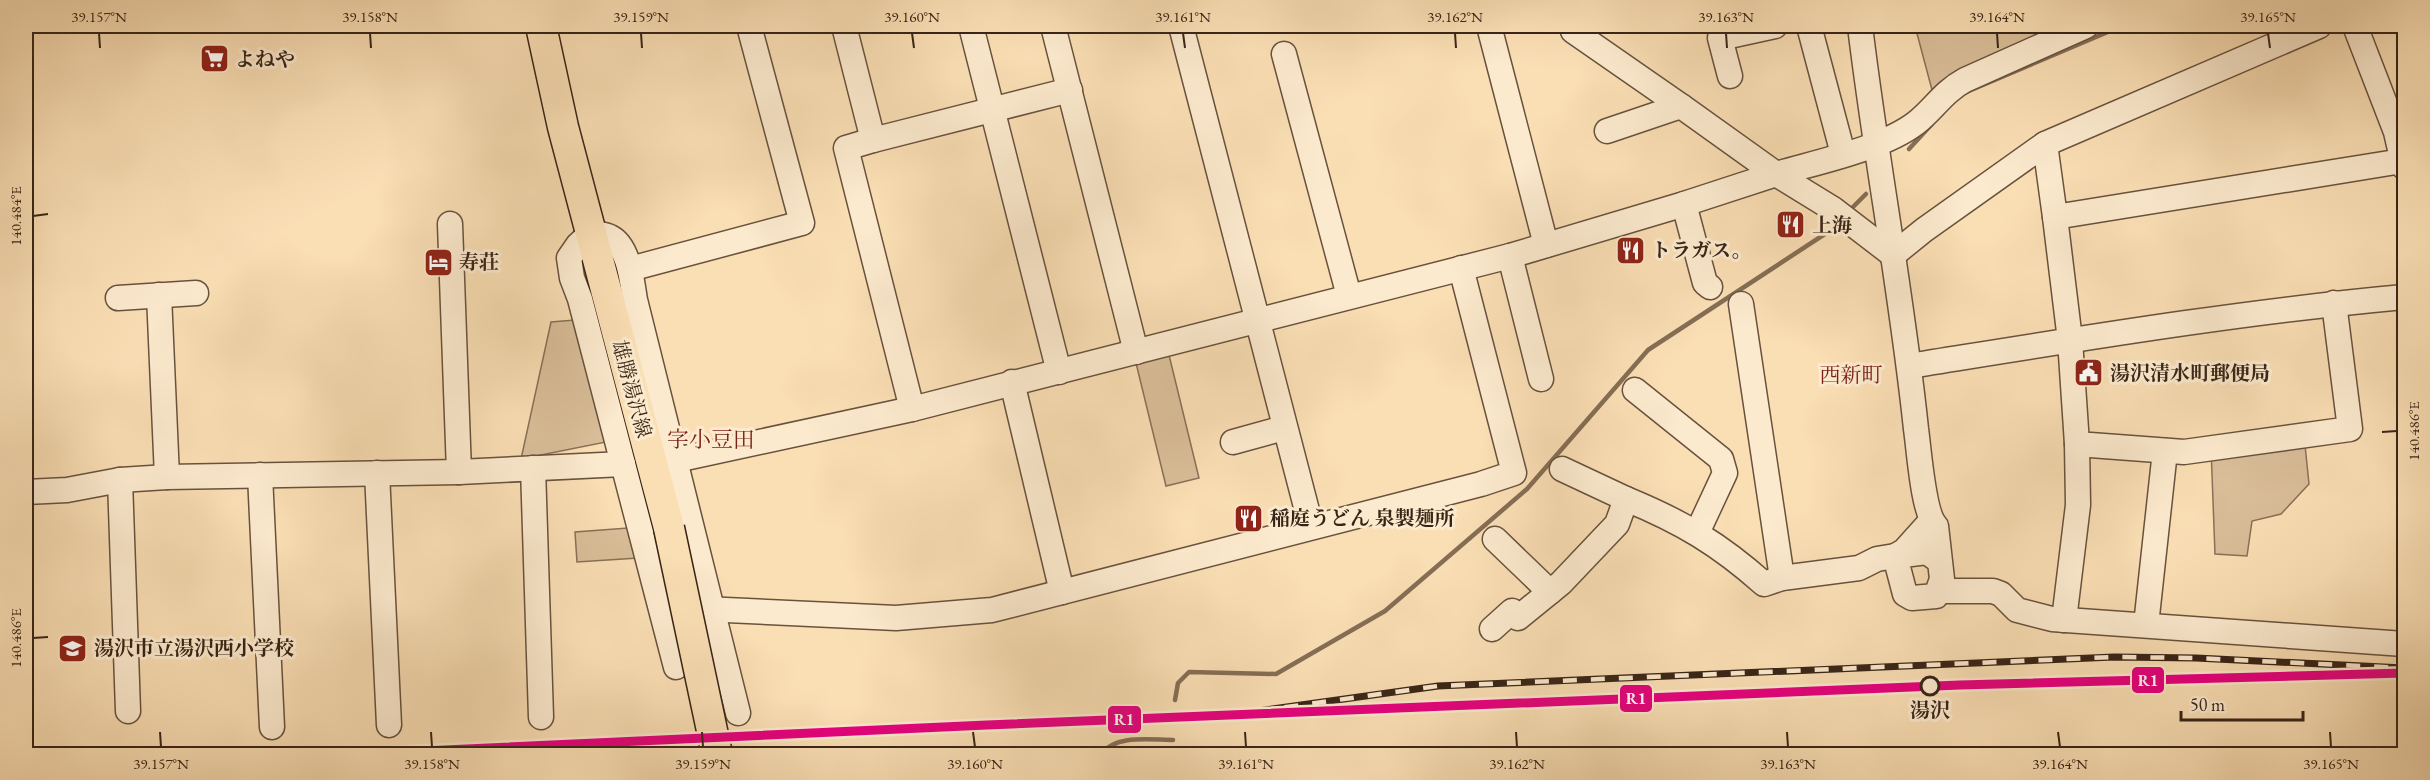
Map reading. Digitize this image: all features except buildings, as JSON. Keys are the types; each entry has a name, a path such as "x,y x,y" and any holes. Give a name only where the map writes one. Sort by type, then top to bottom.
{"main road":[{"name":"雄勝湯沢線","path":"542,26 563,127 669,528 717,754"}],"street":[{"path":"630,269 802,223 749,26"},
{"path":"844,26 873,140"},
{"path":"971,26 1059,372"},
{"path":"1053,26 1136,352"},
{"path":"1181,26 1311,526"},
{"path":"1489,26 1546,244"},
{"path":"1575,26 1573,31 1776,174 1842,216 1893,255"},
{"path":"1730,76 1720,38 1775,26"},
{"path":"1809,26 1843,154"},
{"path":"1860,26 1923,478 1930,521 1936,526 1942,579 1936,596 1912,598 1905,594 1894,556"},
{"path":"676,460 912,408 1059,372 1510,256 1684,204 1876,144 1916,123 1949,89 1965,80 2086,26"},
{"path":"1893,255 1924,230 2045,144 2319,26"},
{"path":"2055,217 2403,164 2396,132 2355,26"},
{"path":"1284,54 1349,296"},
{"path":"912,408 846,148 1070,90"},
{"path":"1607,131 1681,106"},
{"path":"2045,144 2070,340 2077,444 2078,505 2064,620"},
{"path":"1684,204 1705,283 1710,286"},
{"path":"450,224 459,472"},
{"path":"676,667 580,299 572,278 569,258 578,245 591,233 610,237 619,244 630,269 640,322 738,713"},
{"path":"1510,256 1541,379"},
{"path":"661,607 896,618 992,610 1481,484 1514,473 1461,268"},
{"path":"118,298 196,293"},
{"path":"159,295 167,477"},
{"path":"1909,366 2070,340 2334,303 2404,297"},
{"path":"2077,444 2184,452 2350,429 2334,303"},
{"path":"1741,304 1782,578"},
{"path":"1012,382 1062,592"},
{"path":"1635,390 1721,459 1725,473 1697,533"},
{"path":"1233,442 1284,428"},
{"path":"2146,625 2165,451"},
{"path":"26,492 67,490 120,480 167,477 459,472 623,464"},
{"path":"533,468 541,717"},
{"path":"1562,469 1677,521 1734,558 1764,584 1782,578 1860,568 1877,558 1927,552 1939,561"},
{"path":"377,473 389,725"},
{"path":"260,476 272,727"},
{"path":"120,480 128,711"},
{"path":"1492,629 1512,611 1518,618 1550,592 1617,524 1626,499"},
{"path":"1894,556 1904,551 1930,521"},
{"path":"1495,539 1550,592"},
{"path":"1939,591 1993,591 2001,594 2017,610 2064,620 2404,644"}],"shaded area":[{"path":"1915,26 2040,26 2043,39 1954,74 1932,90"},
{"path":"575,320 606,442 521,459 551,322"},
{"path":"1169,355 1199,478 1166,486 1136,363"},
{"path":"2304,435 2309,484 2281,514 2252,521 2247,556 2215,554 2211,448"},
{"path":"628,528 638,558 577,562 575,532"}],"waterway":[{"path":"1964,93 2122,26"},
{"path":"1909,149 1932,124"},
{"path":"1849,211 1866,194"},
{"path":"1175,700 1178,683 1189,672 1276,674 1385,611 1527,489 1648,350 1831,230 1839,221"},
{"path":"1102,754 1116,743 1125,741 1173,740"}],"railway":[{"path":"1229,715 1438,686 2114,657 2196,658 2404,668"}],"transit line":[{"name":"R1","path":"357,754 987,725 1960,685 2404,673"}],"place":[{"name":"よねや","path":"214,59"},
{"name":"上海","path":"1791,225"},
{"name":"トラガス。","path":"1630,250"},
{"name":"寿荘","path":"438,262"},
{"name":"湯沢清水町郵便局","path":"2089,373"},
{"name":"稲庭うどん 泉製麺所","path":"1249,518"},
{"name":"湯沢市立湯沢西小学校","path":"73,648"},
{"name":"湯沢","path":"1930,686"}],"district":[{"name":"西新町","path":"1851,374"},
{"name":"字小豆田","path":"711,439"}]}
